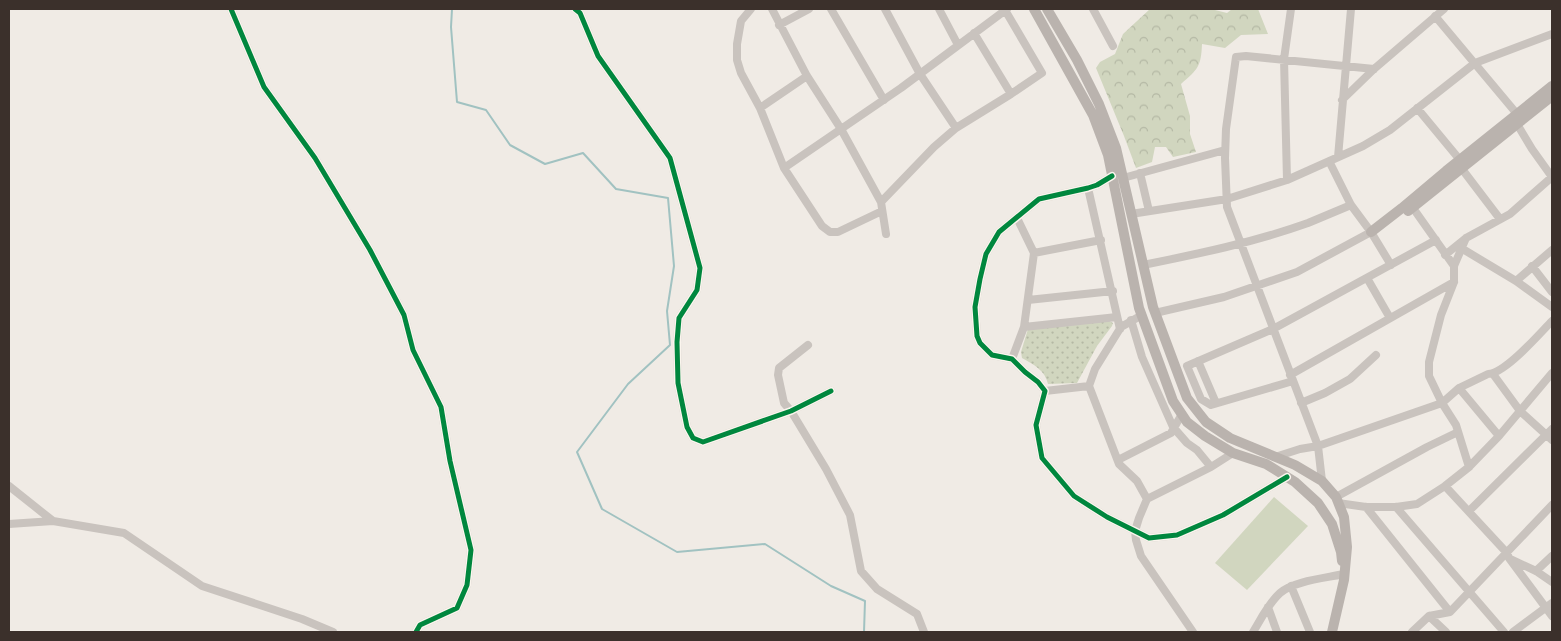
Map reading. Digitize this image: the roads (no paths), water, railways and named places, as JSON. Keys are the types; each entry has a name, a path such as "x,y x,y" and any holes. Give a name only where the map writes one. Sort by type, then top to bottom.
{"main road":[{"path":"1034,9 1093,114 1131,214 1155,313 1187,398 1206,422 1230,438 1296,465 1322,482 1337,500 1344,517 1347,547 1344,577 1332,632"},
{"path":"1047,9 1077,60 1099,104 1116,148 1117,177 1142,315 1174,401 1187,422 1205,436 1233,453 1266,464 1295,482 1318,504 1332,524 1341,552 1344,577"},
{"path":"1371,232 1517,119 1552,86"},
{"path":"1517,119 1552,96"},
{"path":"1371,232 1379,231 1413,208 1461,164"}],"street":[{"path":"231,9 264,87 315,158 370,250 404,315 413,350 441,407 450,461 471,550 467,585 457,608 420,625 416,632"},
{"path":"575,9 580,13 598,56 670,158 698,258 700,268 697,290 679,318 678,334 678,383 687,428 693,438 703,442 792,411 831,391"},
{"path":"751,9 741,21 737,44 737,60 741,73 760,108 784,168 822,226 830,232 838,232 882,211"},
{"path":"772,9 807,76 841,129 881,202 886,234"},
{"path":"779,25 809,9"},
{"path":"831,9 884,100"},
{"path":"885,9 920,74 956,128"},
{"path":"939,9 958,45"},
{"path":"1092,9 1113,46"},
{"path":"1287,180 1284,59 1291,9"},
{"path":"1338,157 1351,9"},
{"path":"1342,100 1374,69 1444,9"},
{"path":"784,168 920,74 974,33 995,12 1006,10 1042,73 956,128 934,147 881,202"},
{"path":"1435,16 1517,119 1532,149 1552,177 1510,214 1466,238 1445,255"},
{"path":"974,33 1011,94"},
{"path":"1131,214 1227,199 1287,180 1363,146 1390,130 1475,64 1552,34"},
{"path":"1322,482 1318,446 1227,207 1226,129 1236,57 1284,59 1374,69"},
{"path":"760,108 807,76"},
{"path":"1417,108 1461,164 1500,219"},
{"path":"1045,391 1038,382 1024,372 1012,359 992,355 980,343 977,336 975,307 980,279 986,254 999,232 1039,199 1088,188 1117,177 1140,173 1225,150"},
{"path":"1329,161 1351,205 1371,232 1391,265"},
{"path":"1140,173 1149,212"},
{"path":"1088,188 1113,291 1120,329"},
{"path":"1143,265 1191,255 1307,223 1351,205"},
{"path":"1413,208 1454,266"},
{"path":"1012,359 1024,328 1034,252 1017,218"},
{"path":"1155,313 1224,297 1297,272 1371,232"},
{"path":"1466,238 1454,266 1454,282 1441,315 1430,362 1429,376 1442,403 1456,425 1469,467"},
{"path":"1034,252 1101,240"},
{"path":"1436,240 1273,329 1187,366 1201,399 1211,404 1216,403 1291,378 1454,282"},
{"path":"1461,248 1516,281 1552,307"},
{"path":"1516,281 1552,250"},
{"path":"1532,266 1552,292"},
{"path":"1367,278 1390,318"},
{"path":"1028,300 1113,291"},
{"path":"1142,315 1120,329 1095,368 1089,386 1122,469 1137,481 1147,499"},
{"path":"1024,328 1117,317"},
{"path":"1132,320 1142,357 1173,427 1187,443 1197,450 1211,467"},
{"path":"1275,457 1300,449 1318,446 1442,403 1459,388 1488,374 1493,374 1510,363 1552,321"},
{"path":"808,345 780,368 778,375 784,403 792,411 850,515 861,571 877,589 917,614 924,632"},
{"path":"1301,403 1325,393 1350,379 1376,355"},
{"path":"1198,361 1216,403"},
{"path":"1337,500 1366,507 1396,507 1417,504 1445,486 1469,467 1499,436 1552,373"},
{"path":"1469,511 1550,434 1520,411 1493,374"},
{"path":"1045,391 1089,386"},
{"path":"1459,388 1499,436"},
{"path":"1045,391 1036,425 1042,458 1074,496 1107,517 1149,538 1177,535 1223,515 1287,478"},
{"path":"1118,460 1170,433 1182,414"},
{"path":"1337,500 1427,447 1458,432"},
{"path":"1193,632 1141,556 1136,540 1139,518 1147,499 1211,467 1233,453"},
{"path":"9,486 53,521"},
{"path":"1445,486 1508,556 1552,616"},
{"path":"1412,632 1429,616 1450,612 1460,600 1508,556 1552,505"},
{"path":"1366,507 1450,612"},
{"path":"1396,507 1504,632"},
{"path":"9,524 53,521 124,533 202,586 302,618 333,632"},
{"path":"1508,556 1552,582"},
{"path":"1536,572 1552,556"},
{"path":"1253,632 1268,607 1281,592 1291,586 1344,577"},
{"path":"1291,586 1310,632"},
{"path":"1513,632 1552,602"},
{"path":"1268,607 1277,632"},
{"path":"1429,616 1446,632"}],"waterway":[{"path":"452,9 451,27 457,102 486,110 510,145 545,164 583,153 616,189 668,198 674,266 667,311 670,345 628,384 577,452 602,509 677,552 765,544 831,586 865,601 864,632"}]}
